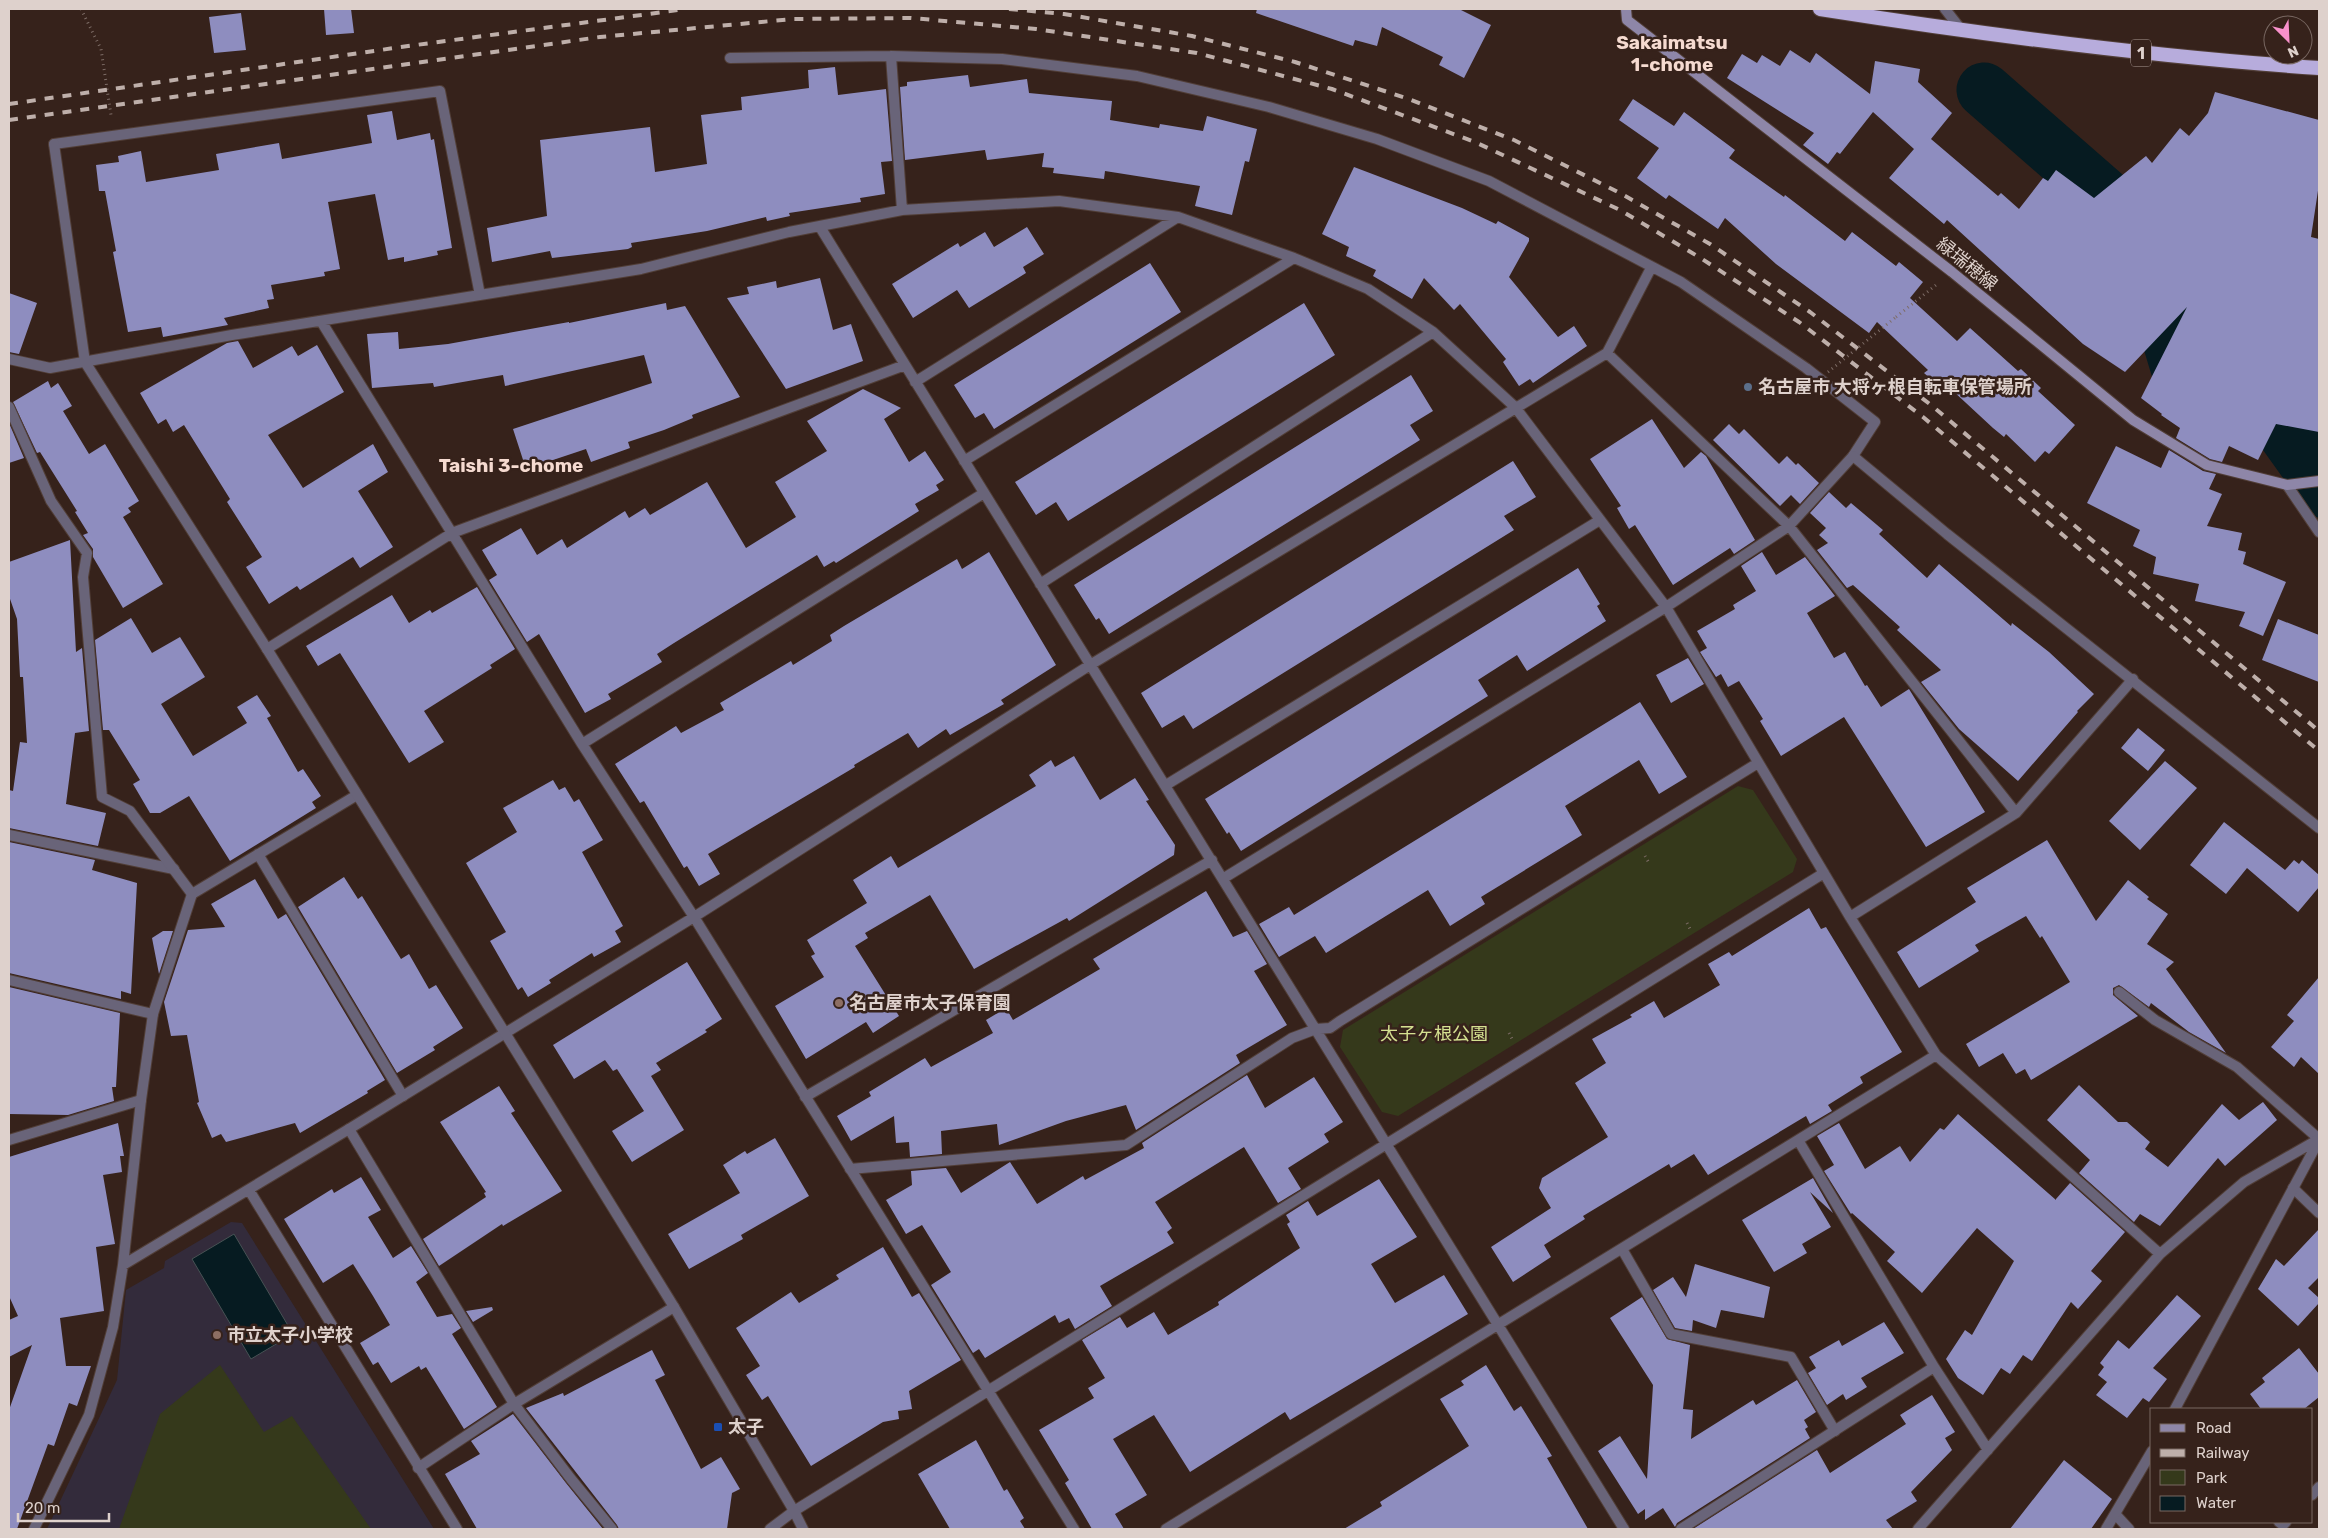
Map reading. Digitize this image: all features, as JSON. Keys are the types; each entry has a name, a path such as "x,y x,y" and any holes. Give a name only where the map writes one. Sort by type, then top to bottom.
{"highway":[{"name":"1","path":"1820,9 1963,32 2204,61 2319,68"}],"main road":[{"name":"緑瑞穂線","path":"1626,9 1627,20 1952,272 2133,420 2207,464 2287,486 2319,481"}],"street":[{"path":"1945,9 1963,32"},
{"path":"730,58 891,56 1002,59 1137,76 1269,107 1377,140 1489,181 1583,229 1651,268 1680,282 1806,368 1875,422 1853,456 1789,526 1666,607 1224,878"},
{"path":"891,56 902,210"},
{"path":"480,295 440,91 54,144 85,362 358,795 674,1307 803,1529"},
{"path":"10,360 50,368 321,321 641,269 789,232 902,210 1059,201 1178,217 1294,258 1368,289 1433,332 1515,407 1666,607 1850,917 1936,1055 2160,1254"},
{"path":"915,382 1178,217"},
{"path":"820,227 1090,665 1224,878 1624,1529"},
{"path":"964,461 1294,258"},
{"path":"123,1265 249,1190 694,917 1090,665 1606,352 1651,268"},
{"path":"321,321 582,744 694,917 1074,1529"},
{"path":"1040,584 1433,332"},
{"path":"1606,352 1789,526 2016,813"},
{"path":"267,649 452,533 905,365"},
{"path":"9,407 51,501 87,553 83,577 102,797 130,811 192,894"},
{"path":"1853,456 1947,534 2133,679 2319,828"},
{"path":"2287,486 2319,532"},
{"path":"582,744 984,493"},
{"path":"1166,785 1600,520"},
{"path":"1850,917 2016,813 2133,679"},
{"path":"850,1169 1126,1145 1292,1038 1316,1029 1330,1028 1758,763"},
{"path":"34,1529 89,1415 114,1327 152,1014 192,894 358,795"},
{"path":"9,836 174,869"},
{"path":"258,854 403,1096"},
{"path":"805,1096 1212,860"},
{"path":"770,1529 794,1511 1824,873"},
{"path":"9,980 152,1014"},
{"path":"2118,992 2154,1020 2236,1067 2319,1139"},
{"path":"1166,1529 1499,1326 1936,1055"},
{"path":"9,1140 141,1100"},
{"path":"349,1129 514,1404 571,1480 612,1529"},
{"path":"2176,1408 2319,1139"},
{"path":"1918,1529 2160,1254 2244,1182 2319,1139"},
{"path":"1798,1140 1934,1367 1988,1450"},
{"path":"2293,1188 2319,1213"},
{"path":"249,1190 457,1529"},
{"path":"1622,1249 1671,1334 1791,1357 1835,1431"},
{"path":"418,1468 514,1404 674,1307"},
{"path":"1681,1529 1934,1367"},
{"path":"2106,1529 2150,1456"},
{"path":"2116,1515 2129,1529"}],"path":[{"path":"82,9 101,49 114,136"},
{"path":"1828,372 1952,272"},
{"path":"1687,923 1693,934"},
{"path":"1509,1033 1515,1044"}],"shaded area":[{"name":"市立太子小学校","path":"231,1222 242,1223 434,1529 47,1529 117,1380 126,1290 164,1268 165,1261"}],"green space":[{"name":"太子ヶ根公園","path":"1738,786 1753,790 1797,859 1793,872 1398,1116 1382,1112 1340,1047 1343,1030"},
{"path":"220,1365 264,1432 292,1416 371,1529 119,1529 160,1414"}],"water":[{"path":"234,1234 293,1334 251,1359 192,1259"}],"building":[{"path":"324,9 351,9 354,33 326,35"},
{"path":"1257,9 1459,9 1491,25 1464,78 1439,65 1443,57 1382,27 1377,46 1355,40 1353,46 1256,13"},
{"path":"241,13 246,50 214,53 209,17"},
{"path":"1790,50 1810,63 1816,53 1870,94 1875,61 1920,69 1918,82 1952,113 1931,139 1998,196 2001,193 2019,209 2043,178 2048,181 2056,170 2094,198 2146,156 2152,163 2180,128 2189,136 2208,113 2215,92 2319,120 2319,184 2311,237 2319,239 2319,432 2276,424 2258,460 2229,446 2222,462 2210,459 2176,438 2180,428 2141,398 2187,307 2125,372 2083,344 1947,220 1944,224 1889,178 1914,149 1873,112 1840,154 1837,152 1828,164 1803,145 1814,133 1727,78 1742,54 1757,63 1762,55 1780,66"},
{"path":"835,67 838,95 886,89 892,161 881,162 885,194 860,198 861,202 789,213 790,216 767,221 766,217 707,231 631,243 632,247 628,249 552,258 550,251 492,262 487,228 547,216 540,140 650,127 655,172 707,164 701,115 742,110 741,97 809,88 808,70"},
{"path":"968,75 970,87 1027,79 1029,93 1112,101 1110,120 1159,128 1160,124 1203,131 1207,116 1257,129 1249,162 1245,161 1232,215 1195,206 1200,186 1105,171 1104,179 1053,173 1054,168 1042,167 1044,153 987,160 985,150 905,160 900,87 907,86 907,82"},
{"path":"1633,99 1674,126 1684,112 1735,150 1729,158 1784,197 1785,195 1845,241 1852,232 1896,266 1899,262 1923,282 1910,298 1957,341 1970,328 2018,371 2021,369 2041,388 2038,391 2075,425 2049,454 2045,451 2035,462 2006,434 2004,437 1952,390 1948,394 1924,373 1928,370 1877,322 1869,333 1776,264 1725,218 1718,229 1669,195 1666,199 1637,178 1659,148 1619,120"},
{"path":"392,111 397,140 430,133 431,140 434,139 452,248 437,251 438,255 404,262 404,257 388,260 375,194 328,202 340,269 324,272 325,276 271,285 274,299 267,300 269,308 224,318 228,325 163,337 161,327 128,332 113,252 116,251 105,191 99,191 96,165 119,162 118,156 141,151 146,182 219,170 216,154 279,143 282,159 372,143 367,115"},
{"path":"1354,167 1462,208 1496,224 1498,221 1529,238 1509,277 1558,337 1574,326 1587,346 1533,383 1530,379 1519,386 1503,362 1506,359 1460,304 1454,310 1424,278 1412,299 1373,276 1376,270 1346,256 1349,247 1322,234"},
{"path":"1027,227 1044,254 1023,267 1026,273 969,308 957,290 913,318 892,284 958,243 960,247 985,232 994,247"},
{"path":"1150,263 1181,312 994,429 984,413 975,418 954,385"},
{"path":"820,278 833,330 851,324 863,361 786,389 727,298 749,294 747,287 776,281 777,288"},
{"path":"9,293 37,303 19,354 9,352"},
{"path":"666,303 667,310 685,306 740,397 692,415 693,418 664,430 628,442 630,448 591,462 586,449 526,469 513,429 652,383 644,355 505,386 503,375 434,387 433,383 372,388 367,334 398,332 399,349 448,344 569,323"},
{"path":"1304,303 1335,355 1068,521 1056,502 1036,515 1015,482"},
{"path":"238,341 253,368 292,346 298,356 317,345 344,392 268,435 303,488 373,444 388,472 358,491 393,547 360,568 353,557 300,590 297,586 269,604 246,567 262,557 227,502 230,499 184,425 173,432 166,419 158,424 140,393 227,343"},
{"path":"1411,375 1433,411 1410,425 1420,440 1109,634 1099,618 1096,620 1074,585"},
{"path":"48,381 51,388 58,383 72,406 63,411 89,454 105,444 139,501 128,508 131,512 123,517 163,584 123,608 93,557 93,549 83,535 88,533 75,512 77,511 40,452 37,453 13,402"},
{"path":"863,389 901,408 884,419 909,462 925,451 944,480 936,485 939,490 915,504 919,511 836,563 834,561 824,567 817,555 674,643 657,654 662,662 608,694 611,699 585,713 539,634 527,642 489,580 497,575 482,550 521,528 537,555 562,539 567,548 625,511 629,518 645,508 650,515 707,482 746,548 796,517 775,482 827,451 807,421"},
{"path":"1652,419 1684,468 1701,452 1706,456 1755,540 1734,554 1730,548 1673,585 1635,525 1629,529 1617,508 1621,506 1590,459"},
{"path":"9,423 24,458 9,463"},
{"path":"1729,424 1739,434 1744,429 1779,464 1787,456 1796,465 1798,463 1819,483 1800,504 1791,495 1780,506 1713,440"},
{"path":"2116,446 2161,468 2169,450 2203,471 2216,474 2209,489 2222,494 2207,526 2242,533 2238,550 2246,552 2243,564 2286,582 2263,636 2239,626 2245,612 2195,601 2199,584 2153,574 2156,557 2133,546 2140,530 2087,503"},
{"path":"1513,461 1536,497 1504,516 1514,530 1193,729 1184,715 1162,728 1141,693"},
{"path":"1829,492 1846,508 1851,503 1883,530 1879,534 1927,578 1939,564 2011,626 2012,623 2049,652 2094,694 2077,711 2018,781 1959,729 1921,682 1941,670 1897,630 1900,627 1853,585 1847,588 1817,550 1828,543 1819,535 1826,528 1810,513"},
{"path":"70,540 76,652 82,648 89,731 75,733 66,804 106,813 98,846 9,828 9,790 13,791 20,742 27,743 23,677 20,677 17,619 9,596 9,562"},
{"path":"989,552 1056,665 1001,700 1004,704 950,735 946,729 918,748 908,733 854,765 855,767 708,854 720,874 699,886 687,866 684,868 644,801 640,803 615,764 676,726 681,733 724,710 720,703 791,661 793,665 832,641 830,635 957,559 962,569"},
{"path":"1762,552 1776,575 1805,557 1835,596 1807,613 1834,658 1845,652 1865,686 1867,685 1881,707 1909,689 1985,812 1926,847 1844,717 1781,756 1760,721 1763,719 1739,681 1728,687 1721,674 1716,677 1700,652 1707,648 1697,631 1735,609 1733,605 1756,591 1741,566"},
{"path":"1578,568 1600,604 1597,606 1606,621 1527,671 1517,655 1478,680 1488,696 1241,851 1229,832 1227,834 1205,799"},
{"path":"477,587 515,649 490,665 492,668 424,711 444,742 409,763 340,653 318,666 306,646 392,595 409,623 430,610 432,613"},
{"path":"131,618 152,653 180,637 205,677 161,704 193,756 247,723 237,707 257,695 271,716 267,718 298,772 303,769 321,796 312,802 316,808 230,861 189,796 160,813 150,813 133,784 140,780 109,730 103,730 95,640"},
{"path":"2278,619 2319,635 2319,682 2262,660"},
{"path":"1688,658 1704,684 1671,703 1656,675"},
{"path":"1640,702 1687,777 1659,794 1639,760 1565,806 1582,835 1481,897 1485,904 1450,926 1428,890 1326,953 1315,936 1279,957 1259,924 1289,907 1294,915"},
{"path":"2138,728 2165,750 2148,771 2121,748"},
{"path":"1074,756 1100,800 1135,778 1149,800 1146,801 1175,845 1174,855 1069,921 1067,918 974,969 930,895 865,933 868,938 855,946 899,1016 873,1033 866,1022 806,1059 775,1006 824,977 811,956 815,954 807,940 867,903 853,880 891,856 898,868 1036,786 1029,775 1051,760 1055,767"},
{"path":"2165,761 2197,788 2140,850 2109,821"},
{"path":"553,780 559,790 565,787 574,802 579,799 603,840 582,852 623,926 615,931 621,942 594,957 592,953 549,980 551,983 528,997 522,987 518,990 490,941 506,932 466,863 517,832 503,808"},
{"path":"2224,822 2285,870 2294,860 2299,864 2302,860 2319,875 2319,887 2298,912 2247,868 2226,894 2190,865"},
{"path":"2047,840 2096,921 2128,880 2149,897 2147,899 2168,914 2147,944 2174,962 2166,969 2226,1053 2189,1032 2151,1003 2149,1007 2119,985 2113,988 2113,995 2138,1016 2031,1080 2025,1069 2016,1074 2003,1053 1979,1067 1966,1044 2070,982 2042,936 2040,938 2026,916 1975,945 1979,951 1919,988 1897,952 1976,902 1967,888"},
{"path":"9,842 95,860 92,870 137,883 131,994 121,991 121,999 9,973"},
{"path":"344,877 358,899 362,896 401,959 409,954 429,989 436,985 463,1028 433,1047 435,1050 397,1073 298,907"},
{"path":"255,879 278,919 286,914 385,1080 367,1091 368,1093 300,1133 295,1123 226,1142 221,1134 212,1138 197,1103 199,1102 187,1035 171,1036 164,1002 188,930 225,927 211,904"},
{"path":"1206,891 1233,937 1247,931 1267,964 1254,971 1287,1025 1236,1055 1240,1063 1136,1130 1126,1105 1066,1121 999,1145 997,1124 941,1131 942,1154 910,1157 909,1142 896,1143 894,1116 851,1141 837,1116 871,1096 869,1092 925,1058 931,1067 993,1033 986,1020 1006,1008 1013,1020 1054,996 1100,969 1093,959"},
{"path":"1809,908 1821,929 1826,927 1902,1052 1860,1077 1863,1083 1828,1105 1832,1111 1810,1124 1806,1116 1708,1175 1694,1154 1671,1168 1669,1164 1583,1216 1585,1219 1544,1245 1551,1257 1513,1282 1491,1247 1551,1208 1539,1188 1542,1178 1608,1137 1575,1083 1606,1063 1592,1039 1632,1017 1630,1015 1654,1001 1664,1018 1720,985 1708,964 1729,952 1732,956"},
{"path":"163,931 173,931 159,974 152,938"},
{"path":"687,962 722,1019 705,1030 707,1032 656,1063 661,1070 651,1076 684,1130 632,1162 612,1131 644,1111 617,1069 613,1071 605,1060 574,1079 553,1045"},
{"path":"2319,977 2319,1074 2301,1057 2294,1067 2271,1047 2294,1021 2287,1015"},
{"path":"9,987 120,1013 116,1087 112,1087 114,1101 68,1115 9,1114"},
{"path":"1247,1075 1265,1108 1314,1077 1343,1122 1324,1134 1329,1142 1288,1168 1301,1189 1278,1203 1244,1147 1155,1202 1172,1228 1167,1232 1174,1243 1100,1286 1112,1306 1075,1329 1069,1318 1059,1323 1055,1315 985,1358 979,1349 973,1353 931,1285 951,1272 922,1225 906,1234 886,1200 912,1185 911,1171 946,1168 961,1193 1010,1162 1037,1204 1083,1176 1085,1180 1144,1148 1142,1143"},
{"path":"2079,1085 2118,1122 2127,1122 2150,1142 2145,1149 2168,1167 2222,1104 2239,1120 2263,1102 2277,1120 2225,1166 2218,1158 2160,1226 2140,1214 2134,1222 2079,1173 2090,1160 2047,1120"},
{"path":"499,1086 515,1111 511,1113 562,1191 503,1226 502,1224 439,1266 423,1239 486,1197 484,1193 486,1192 440,1122"},
{"path":"1958,1114 2056,1200 2070,1183 2125,1232 2091,1271 2102,1281 2078,1309 2071,1302 2032,1361 2023,1355 2010,1374 2001,1368 1983,1395 1958,1378 1946,1359 1965,1330 1972,1335 2014,1261 1977,1228 1922,1293 1887,1261 1895,1252 1851,1214 1824,1171 1834,1165 1817,1136 1839,1123 1865,1169 1900,1146 1910,1162 1940,1128 1944,1130"},
{"path":"118,1123 124,1156 120,1156 122,1172 103,1175 115,1244 96,1247 104,1311 60,1318 66,1366 91,1366 77,1406 69,1403 54,1446 48,1444 17,1529 9,1529 9,1410 32,1345 9,1357 9,1320 18,1316 9,1296 9,1157"},
{"path":"775,1138 809,1196 741,1235 743,1239 689,1269 668,1234 740,1193 723,1165 745,1151 747,1154"},
{"path":"361,1177 381,1210 368,1217 393,1258 411,1246 428,1273 416,1282 437,1317 452,1314 461,1328 452,1334 497,1407 464,1429 426,1367 421,1370 419,1366 391,1383 378,1362 373,1365 360,1343 390,1325 373,1296 353,1264 323,1283 284,1219 332,1189 334,1193"},
{"path":"1813,1178 1833,1213 1810,1192 1831,1227 1802,1244 1807,1253 1774,1272 1742,1220"},
{"path":"1379,1179 1417,1237 1371,1264 1395,1303 1444,1275 1468,1314 1290,1420 1285,1412 1190,1472 1154,1415 1113,1439 1147,1495 1115,1514 1124,1529 1092,1529 1065,1483 1069,1480 1039,1430 1094,1398 1088,1388 1105,1378 1082,1340 1120,1317 1127,1328 1154,1312 1168,1335 1219,1305 1218,1302 1300,1248 1287,1224 1290,1222 1286,1215 1308,1201 1317,1216"},
{"path":"2319,1229 2319,1277 2308,1288 2319,1298 2319,1303 2298,1326 2258,1289 2276,1259 2284,1266"},
{"path":"883,1247 912,1297 919,1293 961,1360 909,1391 912,1409 898,1411 899,1419 883,1422 811,1466 768,1396 762,1400 746,1375 760,1366 736,1328 791,1292 799,1303 839,1279 836,1275"},
{"path":"1695,1264 1770,1287 1764,1318 1721,1310 1716,1328 1693,1320 1692,1331 1675,1328 1653,1290 1673,1277 1686,1297"},
{"path":"2177,1295 2201,1316 2153,1368 2167,1379 2149,1402 2143,1398 2127,1418 2096,1395 2107,1382 2098,1375 2104,1367 2100,1363 2118,1340 2129,1349"},
{"path":"1642,1297 1667,1339 1690,1345 1683,1409 1693,1410 1691,1439 1753,1400 1756,1405 1797,1380 1816,1412 1804,1420 1808,1427 1805,1429 1810,1438 1677,1523 1675,1527 1663,1508 1645,1520 1645,1509 1638,1514 1598,1451 1620,1436 1647,1479 1653,1385 1610,1318"},
{"path":"492,1307 493,1310 473,1322 466,1311"},
{"path":"1884,1322 1904,1353 1861,1378 1867,1387 1846,1400 1843,1394 1827,1405 1808,1373 1816,1368 1809,1357 1839,1340 1842,1346"},
{"path":"2299,1348 2319,1374 2319,1397 2305,1408 2260,1408 2250,1394 2265,1382 2262,1378"},
{"path":"652,1350 665,1375 655,1380 701,1469 721,1457 740,1489 732,1493 727,1529 619,1529 526,1408 563,1393 564,1396"},
{"path":"1486,1365 1514,1411 1521,1406 1552,1456 1547,1458 1588,1529 1344,1529 1382,1506 1380,1502 1469,1446 1440,1399 1464,1385 1461,1381"},
{"path":"1932,1395 1955,1432 1945,1438 1952,1450 1911,1492 1917,1501 1886,1520 1893,1529 1693,1529 1817,1450 1830,1473 1906,1424 1900,1415"},
{"path":"513,1414 603,1529 477,1529 445,1474 480,1454 471,1441"},
{"path":"976,1440 1004,1491 1007,1489 1024,1518 1020,1521 1025,1529 950,1529 918,1474"},
{"path":"2064,1460 2112,1499 2091,1529 2010,1529"}],"waterway":[{"path":"1984,90 2134,221 2179,371 2274,418 2311,470 2319,490"}],"railway":[{"path":"9,104 401,47 686,9"},
{"path":"1009,9 1064,14 1192,36 1295,62 1406,98 1514,140 1618,192 1710,244 1810,312 1931,405 2319,731"},
{"path":"9,120 600,37 793,19 911,18 1036,29 1197,53 1332,89 1475,142 1620,210 1699,257 1799,322 1923,417 2319,751"}],"place":[{"name":"名古屋市 大将ヶ根自転車保管場所","path":"1748,387"},
{"name":"名古屋市太子保育園","path":"839,1003"},
{"name":"市立太子小学校","path":"217,1335"},
{"name":"太子","path":"718,1427"}],"district":[{"name":"Sakaimatsu 1-chome","path":"1672,53"},
{"name":"Taishi 3-chome","path":"511,465"}]}
